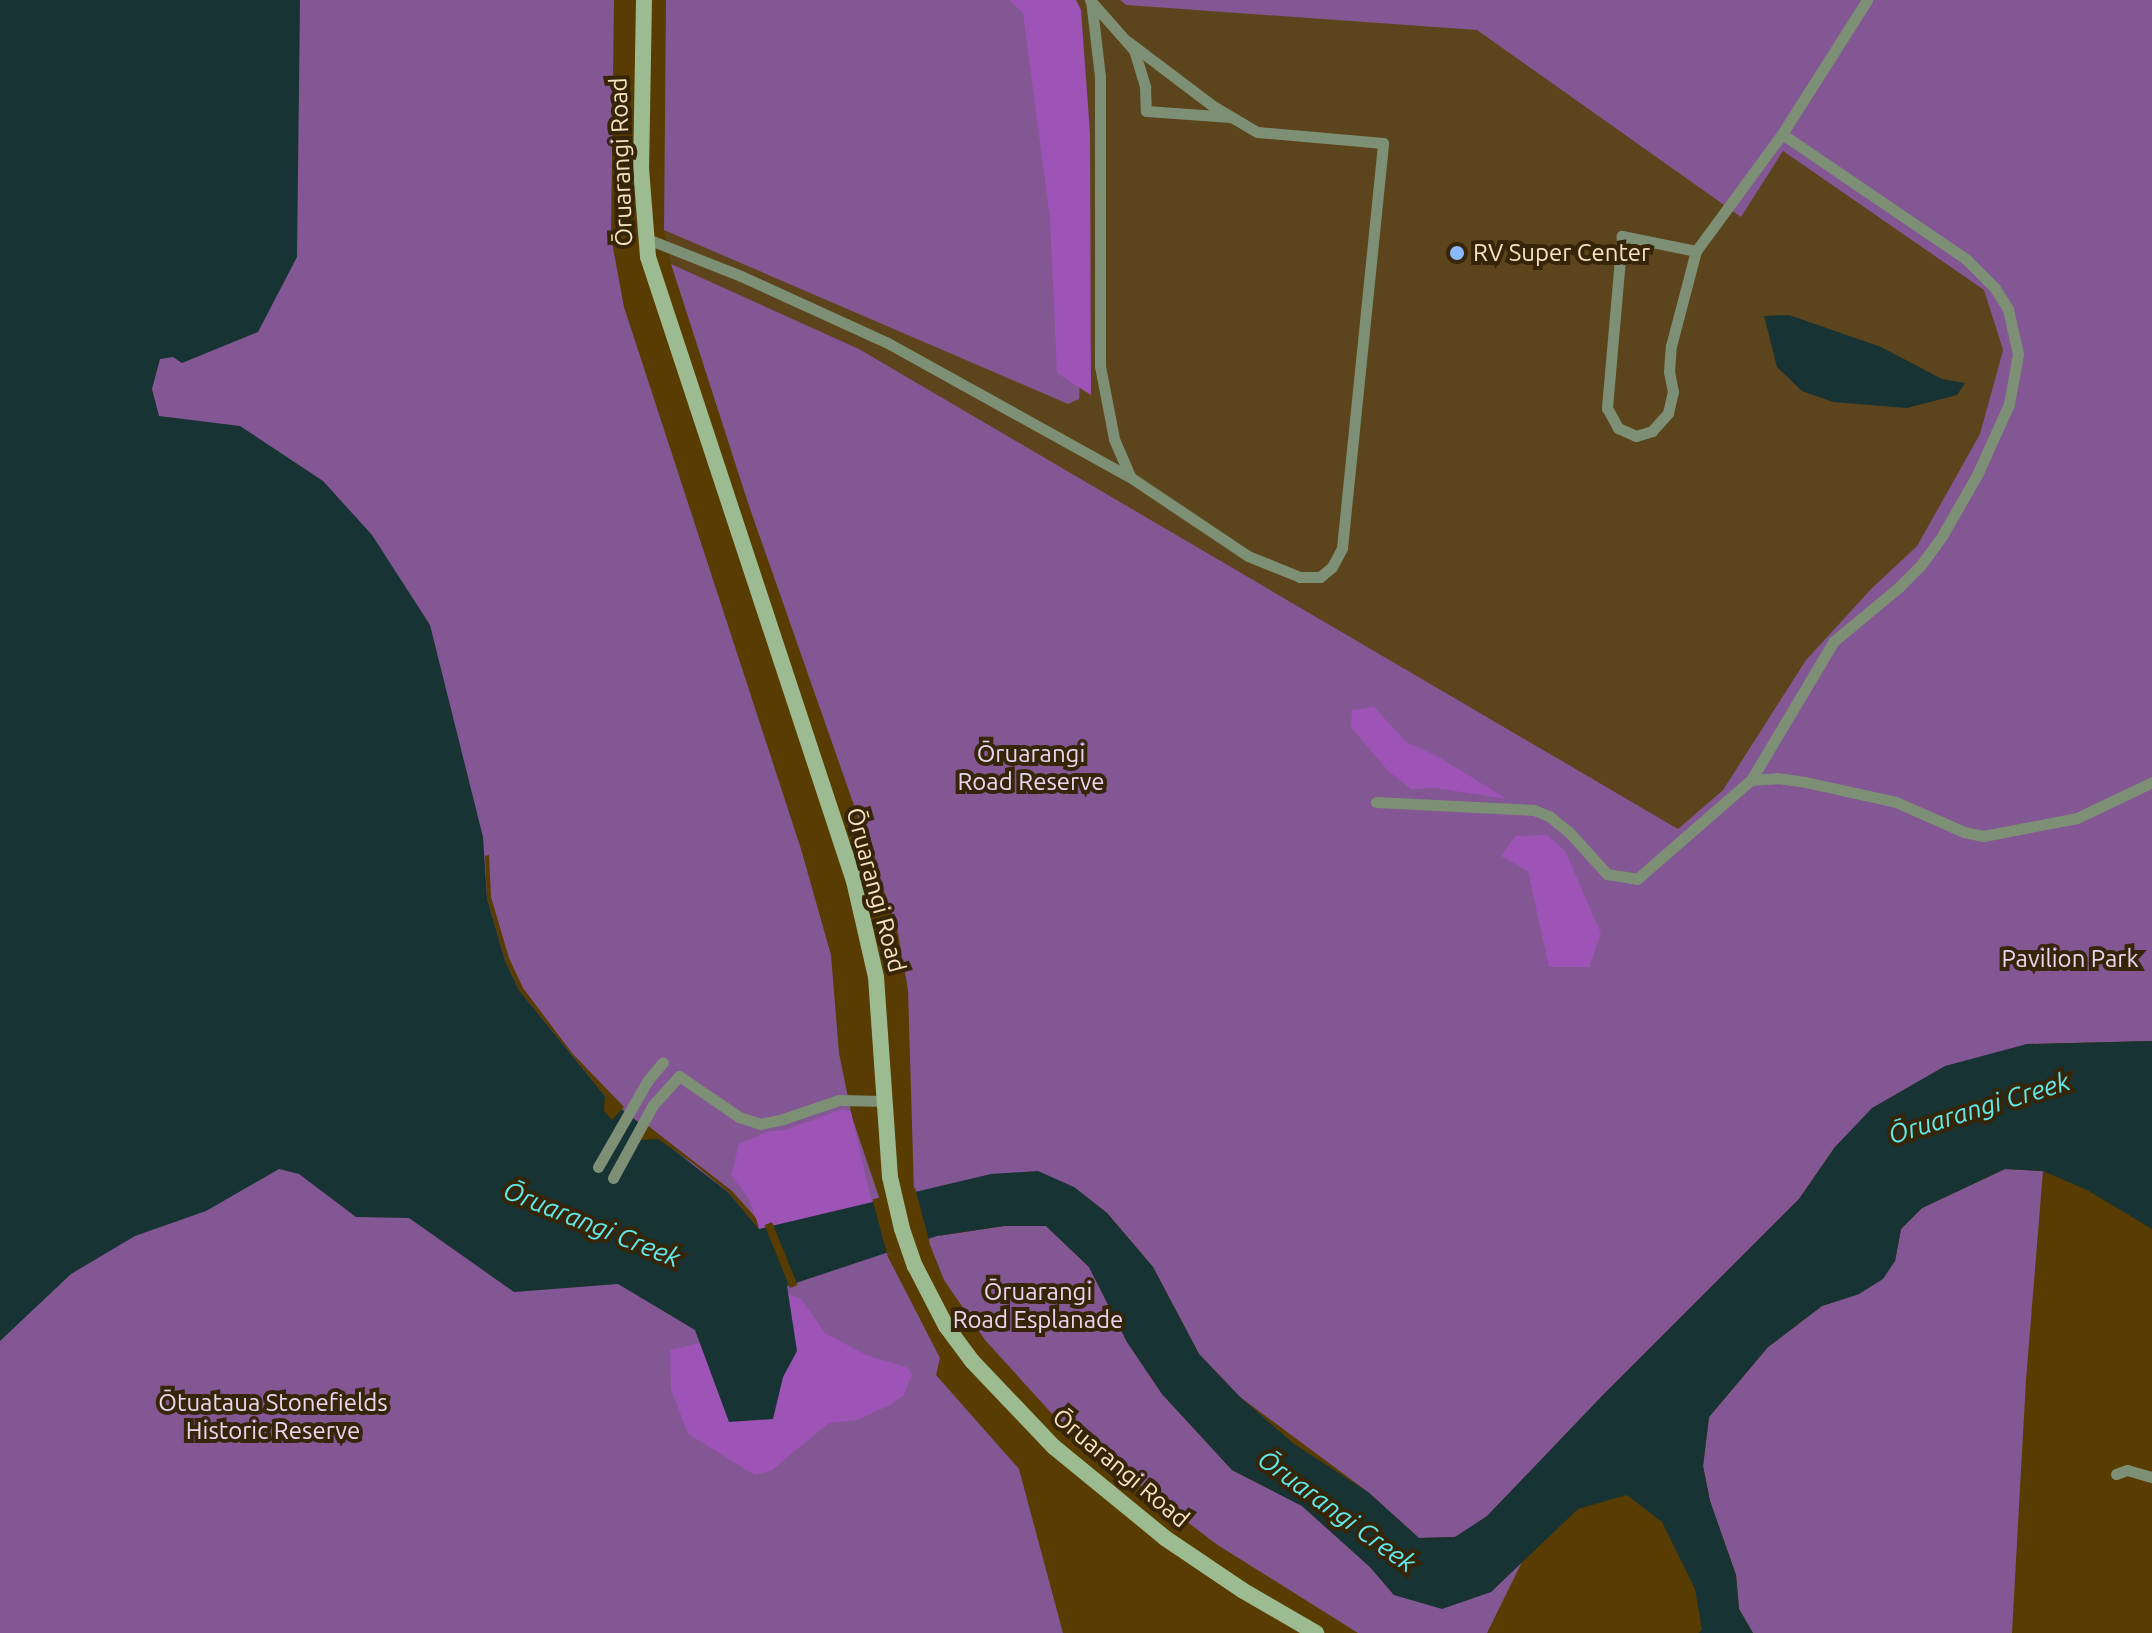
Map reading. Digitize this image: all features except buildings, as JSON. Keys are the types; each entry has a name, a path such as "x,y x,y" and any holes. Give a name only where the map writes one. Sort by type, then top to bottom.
{"street":[{"name":"Ōruarangi Road","path":"644,0 641,168 645,238 654,278 854,881 876,977 890,1177 915,1266 946,1326 972,1361 1054,1447 1165,1538 1242,1590 1316,1633"}],"lane":[{"path":"645,238 741,276 886,342 1130,477 1248,556 1300,577 1320,577 1332,567 1342,548 1383,143 1257,132 1231,117 1127,41 1090,0"},
{"path":"1090,0 1100,77 1100,366 1114,439 1130,477"},
{"path":"1696,251 1622,236 1607,408 1618,428 1636,436 1652,431 1668,413 1673,392 1669,372 1671,346 1696,251 1782,134 1867,0"},
{"path":"1127,41 1142,76 1146,111 1231,117"},
{"path":"1376,802 1534,810 1549,816 1569,832 1607,874 1637,879 1751,780 1828,648 1852,622 1921,565 1942,536 1995,438 2016,378 2018,354 2008,309 1995,288 1966,259 1782,134"},
{"path":"1751,780 1777,778 1805,782 1896,802 1964,832 1983,836 2077,818 2152,782"},
{"path":"598,1167 648,1080 663,1062"},
{"path":"613,1178 653,1105 679,1076 739,1117 767,1124 839,1100 884,1101"},
{"path":"2116,1474 2127,1470 2152,1477"}],"shaded area":[{"path":"1009,0 1076,0 1081,10 1090,133 1091,395 1057,373 1050,219 1023,13"},
{"path":"1061,0 1120,0 1126,5 1477,29 1741,216 1783,151 1984,290 2003,350 1980,434 1917,546 1872,588 1806,660 1723,790 1678,829 859,349 671,264 664,230 1068,403"},
{"path":"1374,707 1406,742 1437,756 1507,799 1435,788 1411,789 1388,771 1351,727 1352,710"},
{"path":"1547,835 1565,851 1601,933 1589,967 1549,967 1528,871 1501,856 1515,836"},
{"path":"843,1109 851,1112 872,1203 759,1229 749,1199 731,1175 739,1144 766,1132 785,1130"},
{"path":"788,1294 801,1299 825,1333 866,1355 906,1367 912,1374 904,1395 890,1405 857,1420 829,1423 772,1470 755,1475 688,1434 671,1389 670,1350 700,1343 729,1421 772,1419 783,1377 797,1351"}],"green space":[{"path":"0,0 614,0 611,237 624,307 801,849 831,955 839,1053 852,1117 880,1200 914,1192 908,990 897,928 748,503 671,264 859,349 1678,829 1723,790 1806,660 1872,588 1917,546 1980,434 2003,350 1984,290 1783,151 1741,217 1477,30 1126,5 1120,0 2152,0 2152,1041 2027,1044 1835,1147 1799,1199 1602,1396 1487,1517 1455,1537 1419,1538 1368,1492 1240,1397 1199,1354 1153,1267 1107,1213 1074,1187 938,1236 1004,1226 1046,1226 1089,1267 1127,1342 1162,1394 1232,1470 1302,1506 1370,1567 1394,1595 1491,1592 1522,1562 1487,1633 1358,1633 1216,1544 1064,1427 985,1340 944,1280 928,1240 887,1255 940,1358 936,1375 1019,1469 1063,1633 0,1633"},
{"path":"666,0 1061,0 1083,327 1079,399 1068,404 664,230"},
{"path":"2005,1169 2043,1171 2026,1380 2012,1633 1753,1633 1739,1609 1736,1575 1710,1501 1703,1466 1709,1417 1768,1347 1822,1306 1859,1294 1895,1261 1901,1229 1922,1208"}],"water":[{"name":"Ōruarangi Creek","path":"0,0 300,0 297,257 258,332 182,363 173,357 160,359 152,389 159,416 240,426 323,481 372,535 430,625 483,837 487,898 505,960 519,990 605,1096 729,1193 759,1229 991,1174 1038,1171 1074,1187 1107,1213 1153,1267 1199,1354 1240,1397 1294,1444 1368,1492 1419,1538 1455,1537 1487,1516 1799,1199 1835,1147 1872,1108 1945,1066 2027,1044 2152,1041 2152,1229 2087,1190 2043,1171 2005,1169 1922,1208 1901,1229 1895,1261 1883,1279 1859,1294 1822,1306 1768,1347 1709,1417 1703,1466 1710,1501 1736,1575 1739,1609 1753,1633 1698,1633 1702,1630 1695,1589 1662,1522 1627,1495 1578,1509 1491,1592 1442,1609 1394,1595 1370,1567 1302,1506 1232,1470 1162,1394 1127,1342 1089,1267 1046,1226 1004,1226 937,1236 787,1286 797,1351 783,1377 773,1419 729,1422 695,1330 618,1284 514,1292 409,1218 356,1217 299,1174 279,1169 206,1211 135,1236 71,1274 0,1341"},
{"path":"1789,315 1881,347 1942,379 1965,383 1957,395 1907,408 1833,402 1802,391 1777,367 1764,316"}],"pier":[{"path":"489,855 491,897 509,958 523,988 572,1053 624,1107 612,1120 604,1111 605,1096 519,990 505,960 487,898 485,856"},
{"path":"647,1125 732,1191 756,1218 759,1229 729,1193 694,1164 658,1139 638,1140"},
{"path":"915,1188 930,1243 887,1254 872,1199"},
{"path":"772,1222 797,1285 790,1288 765,1225"}],"place":[{"name":"RV Super Center","path":"1457,253"}],"park label":[{"name":"Ōruarangi Road Reserve","path":"1031,768"},
{"name":"Pavilion Park","path":"2070,959"},
{"name":"Ōruarangi Road Esplanade","path":"1038,1306"},
{"name":"Ōtuataua Stonefields Historic Reserve","path":"273,1417"}]}
